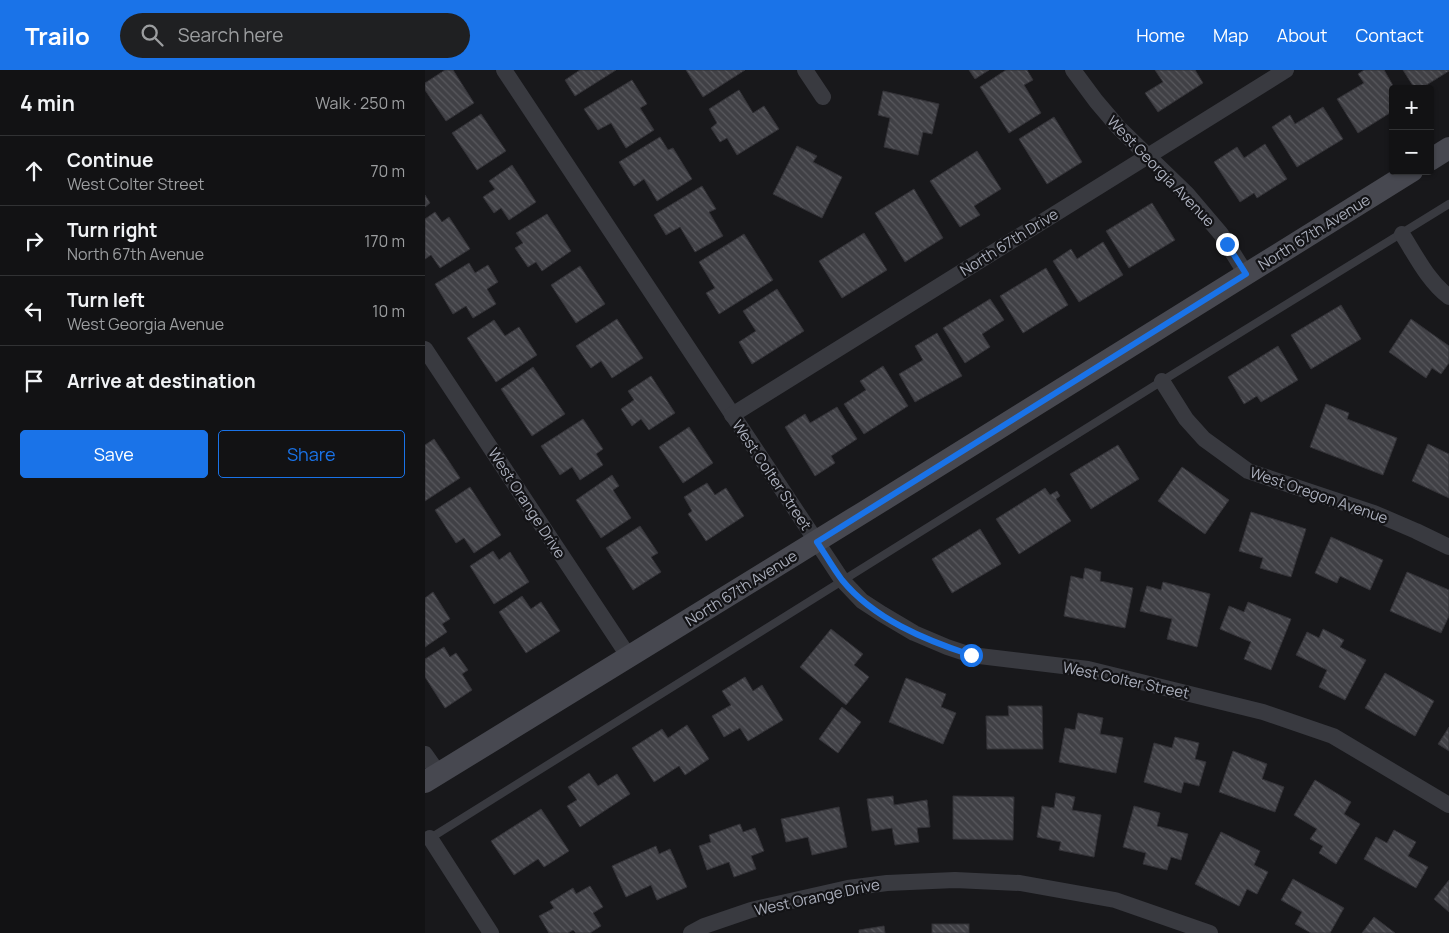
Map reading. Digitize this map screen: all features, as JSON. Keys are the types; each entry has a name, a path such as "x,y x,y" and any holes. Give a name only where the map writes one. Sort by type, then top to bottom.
{"main road":[{"path":"1434,157 1449,148"},
{"name":"North 67th Avenue","path":"432,778 817,542 1406,175"}],"street":[{"name":"West Colter Street","path":"504,70 842,580 862,601 914,633 971,655 1088,669 1263,712 1333,736 1449,805"},
{"path":"805,70 823,97"},
{"name":"West Georgia Avenue","path":"1073,70 1119,128 1187,194 1221,234 1246,274"},
{"name":"North 67th Drive","path":"732,415 1286,70"},
{"path":"1402,234 1428,275 1449,298"},
{"name":"West Orange Drive","path":"425,348 629,658"},
{"name":"West Oregon Avenue","path":"1162,381 1186,419 1204,439 1248,471 1374,512 1417,530 1449,547"},
{"path":"425,754 432,778"},
{"path":"428,840 491,933"},
{"name":"West Orange Drive","path":"691,933 704,926 751,910 847,888 887,883 955,880 1020,883 1115,900 1210,933"}],"lane":[{"path":"428,840 842,580 1449,204"}],"building":[{"path":"445,70 453,70 474,103 446,121 425,90 425,83"},
{"path":"580,70 616,70 575,96 565,80"},
{"path":"686,70 745,70 703,97"},
{"path":"969,70 989,70 975,79"},
{"path":"1006,70 1027,70 1033,80 1024,85 1041,113 1009,133 980,87"},
{"path":"1155,70 1195,70 1203,83 1158,112 1145,93 1163,82"},
{"path":"1364,70 1384,70 1393,85 1389,85 1389,114 1358,133 1337,99 1364,83 1358,74"},
{"path":"1403,70 1449,70 1426,85 1412,85"},
{"path":"632,80 647,104 640,108 654,130 626,148 611,123 598,130 584,109"},
{"path":"739,90 753,113 764,106 779,129 737,155 727,138 720,142 711,128 717,123 709,109"},
{"path":"883,91 939,104 932,134 923,132 918,155 884,147 890,118 878,115"},
{"path":"1323,107 1343,139 1297,167 1272,127 1290,115 1295,124"},
{"path":"481,114 506,151 477,170 452,133"},
{"path":"1054,117 1082,162 1047,184 1019,139"},
{"path":"660,137 668,150 673,148 692,179 657,201 644,179 634,186 619,162"},
{"path":"1265,144 1287,179 1257,198 1254,193 1240,202 1214,162 1237,147 1244,158"},
{"path":"797,146 817,156 813,162 842,177 822,218 773,194"},
{"path":"977,151 1001,189 974,206 980,215 960,227 930,181"},
{"path":"512,165 536,202 509,220 501,208 494,213 483,197 495,189 489,181"},
{"path":"702,186 716,209 709,212 723,236 695,252 680,227 666,235 654,215"},
{"path":"914,189 943,238 905,262 875,213"},
{"path":"425,195 430,203 425,207"},
{"path":"1152,203 1175,240 1129,268 1106,231"},
{"path":"435,212 442,222 449,217 470,249 440,268 431,255 425,259 425,219"},
{"path":"547,214 571,251 542,271 536,262 528,267 515,248 523,243 516,233"},
{"path":"864,233 887,270 842,298 819,261"},
{"path":"744,234 773,280 719,314 706,293 715,288 699,262"},
{"path":"1103,242 1123,275 1079,302 1053,261 1071,249 1077,259"},
{"path":"469,263 475,273 488,265 498,282 487,289 496,304 473,318 466,306 453,314 435,284"},
{"path":"580,266 605,304 576,323 551,285"},
{"path":"1046,268 1068,305 1023,333 1000,296"},
{"path":"777,289 804,331 752,364 739,342 756,331 743,311"},
{"path":"990,299 1004,320 982,334 990,347 965,363 943,328"},
{"path":"1341,305 1361,339 1311,369 1291,335"},
{"path":"617,319 643,358 612,378 601,361 591,368 576,346"},
{"path":"1411,319 1449,346 1449,363 1441,374 1432,368 1426,378 1389,352"},
{"path":"494,320 505,336 519,327 537,355 496,382 467,338"},
{"path":"937,333 962,376 915,402 899,374 923,360 915,346"},
{"path":"1278,346 1298,380 1261,402 1257,396 1244,404 1228,377"},
{"path":"883,366 908,406 864,434 844,404 866,390 860,381"},
{"path":"533,367 565,414 532,436 501,389"},
{"path":"651,376 675,413 649,430 641,419 632,426 621,409 634,400 628,391"},
{"path":"1326,404 1349,413 1347,419 1397,438 1383,475 1310,447"},
{"path":"837,407 857,439 831,456 835,463 815,476 785,427 805,414 810,423"},
{"path":"583,419 603,449 596,454 603,465 580,480 572,467 560,475 541,446"},
{"path":"689,427 713,463 683,483 659,447"},
{"path":"434,439 460,478 425,501 425,445"},
{"path":"1428,444 1449,454 1449,498 1412,481"},
{"path":"1118,445 1139,479 1091,509 1070,474"},
{"path":"1182,467 1229,500 1205,534 1158,501"},
{"path":"612,475 619,486 613,490 631,518 601,538 576,500"},
{"path":"707,483 715,495 726,488 744,516 706,541 688,514 692,511 684,497"},
{"path":"470,487 501,535 474,553 464,538 456,543 435,510"},
{"path":"1045,488 1050,495 1057,491 1060,496 1056,499 1071,521 1019,554 996,519"},
{"path":"1251,512 1306,529 1291,577 1260,568 1263,558 1239,551"},
{"path":"640,526 658,553 651,557 661,572 633,590 606,548"},
{"path":"980,529 1001,564 952,593 932,559"},
{"path":"1331,537 1383,560 1370,590 1340,576 1337,583 1315,573"},
{"path":"493,551 499,560 510,552 529,582 494,604 470,566"},
{"path":"1085,568 1101,572 1100,581 1133,588 1125,628 1064,616 1071,576 1083,579"},
{"path":"1407,572 1449,590 1449,616 1441,633 1390,611"},
{"path":"1163,582 1210,594 1197,647 1167,639 1172,619 1140,611 1147,586 1161,590"},
{"path":"433,592 450,619 442,624 447,632 425,647 425,598"},
{"path":"522,596 531,609 541,602 560,631 526,653 499,612"},
{"path":"1248,602 1291,619 1271,670 1244,659 1251,642 1220,629 1229,606 1244,612"},
{"path":"831,629 863,654 854,665 869,677 846,705 800,667"},
{"path":"1323,629 1344,640 1340,647 1366,660 1345,700 1319,687 1327,670 1296,655 1307,632 1319,638"},
{"path":"444,647 450,657 456,653 468,670 462,674 472,690 445,708 425,677 425,659"},
{"path":"1385,673 1434,701 1415,736 1365,708"},
{"path":"745,677 753,691 762,685 783,720 748,741 740,728 724,737 712,716 731,705 722,691"},
{"path":"906,678 946,694 941,707 956,713 943,744 889,722"},
{"path":"1008,706 1042,706 1043,749 987,749 986,716 1009,716"},
{"path":"842,707 861,722 838,753 819,739"},
{"path":"1078,713 1103,718 1100,734 1123,738 1116,773 1059,762 1065,728 1075,730"},
{"path":"687,725 709,759 685,775 679,766 654,782 632,748 662,729 668,738"},
{"path":"1449,727 1449,751 1438,744"},
{"path":"1175,737 1199,743 1195,759 1206,762 1199,786 1184,782 1181,793 1144,782 1154,743 1172,748"},
{"path":"1233,751 1267,764 1262,779 1284,787 1275,812 1219,792"},
{"path":"589,773 598,786 617,774 630,794 580,827 567,806 577,800 568,787"},
{"path":"1315,780 1351,802 1344,814 1360,824 1336,864 1319,853 1323,846 1310,839 1317,829 1294,815"},
{"path":"1056,793 1075,797 1072,810 1101,815 1094,857 1059,850 1061,842 1037,837 1042,806 1054,808"},
{"path":"893,796 894,805 927,800 930,827 917,828 919,842 895,845 892,828 872,831 867,799"},
{"path":"953,796 1014,797 1013,840 953,839"},
{"path":"1134,806 1160,813 1157,826 1188,834 1181,860 1171,857 1167,870 1143,864 1146,853 1123,847"},
{"path":"839,807 847,847 812,855 808,837 786,842 781,819"},
{"path":"541,809 569,851 544,867 538,859 514,875 491,841"},
{"path":"740,824 743,832 755,828 764,851 751,856 756,869 734,877 729,862 707,870 699,846 711,842 709,835"},
{"path":"1394,830 1416,842 1408,856 1428,867 1416,888 1364,859 1376,837 1387,843"},
{"path":"1221,832 1260,851 1254,865 1268,872 1257,894 1247,889 1239,906 1195,884"},
{"path":"656,846 659,854 670,849 687,887 657,900 651,885 626,897 612,866"},
{"path":"1293,879 1344,908 1330,933 1311,933 1295,924 1302,912 1281,900"},
{"path":"1449,880 1449,912 1434,899"},
{"path":"590,886 603,907 593,913 601,926 590,933 576,933 573,930 568,933 549,933 539,916 554,908 550,902 573,888 576,894"},
{"path":"1374,917 1395,933 1362,933"},
{"path":"932,924 969,924 969,933 932,933"},
{"path":"884,926 885,933 859,933 859,930"}],"route":[{"path":"971,655 914,633 862,601 842,580 817,542 1246,274 1227,244"}]}
